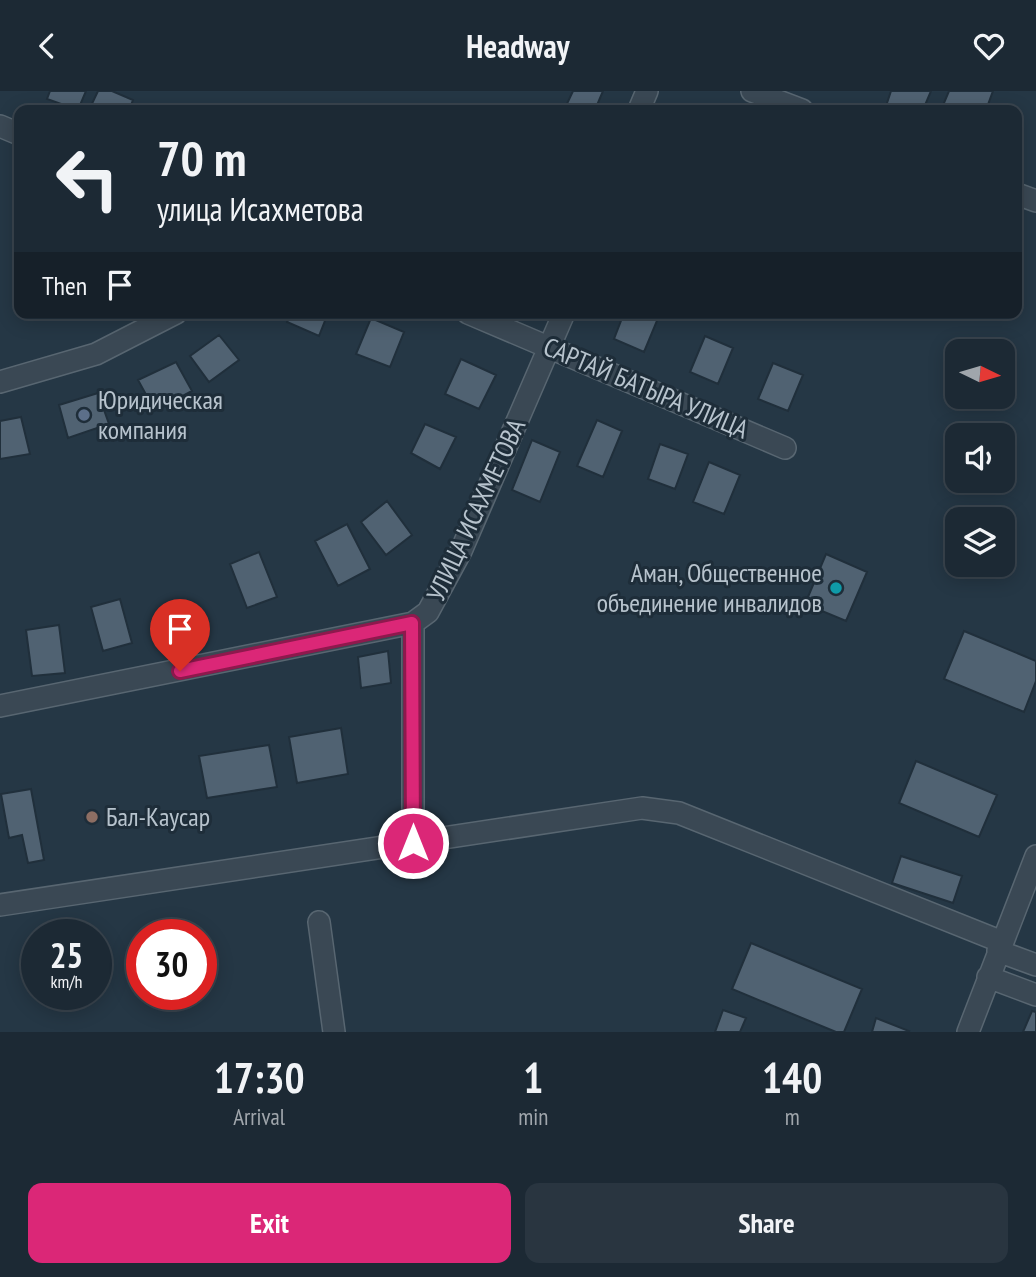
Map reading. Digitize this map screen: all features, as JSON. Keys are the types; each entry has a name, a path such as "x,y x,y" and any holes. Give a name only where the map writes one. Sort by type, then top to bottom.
{"street":[{"path":"752,91 789,105"},
{"path":"0,382 96,354 164,319"},
{"name":"САРТАЙ БАТЫРА УЛИЦА","path":"483,319 785,447"},
{"name":"УЛИЦА ИСАХМЕТОВА","path":"0,706 412,623 428,612 461,551 562,319"},
{"path":"412,623 413,843"},
{"path":"0,905 642,808 679,813 1000,947 1036,965"},
{"path":"968,1032 1036,856"},
{"path":"319,922 334,1032"},
{"path":"988,977 1036,995"}],"building":[{"path":"50,91 86,91 80,105 64,105 47,99"},
{"path":"98,91 112,91 133,100 131,105 91,105"},
{"path":"573,91 603,91 597,105 566,105"},
{"path":"891,91 931,91 925,105 886,105"},
{"path":"949,91 993,91 988,105 943,105"},
{"path":"288,319 326,319 319,336 287,322"},
{"path":"371,319 404,332 390,367 356,354"},
{"path":"622,319 658,319 644,352 614,339"},
{"path":"219,335 239,360 209,382 190,356"},
{"path":"705,336 733,348 718,384 690,372"},
{"path":"461,359 496,375 479,409 445,394"},
{"path":"176,362 192,391 155,411 138,380"},
{"path":"773,363 803,375 788,411 758,399"},
{"name":"Юридическая компания","path":"98,393 109,424 68,438 59,405"},
{"path":"21,417 30,454 0,459 0,421"},
{"path":"597,420 622,431 603,477 577,466"},
{"path":"425,424 456,437 440,469 411,453"},
{"path":"532,440 560,452 540,502 512,490"},
{"path":"660,444 688,454 675,489 648,479"},
{"path":"709,462 740,475 724,514 693,502"},
{"path":"387,501 412,535 386,555 361,522"},
{"path":"347,524 370,569 338,586 315,541"},
{"path":"259,552 277,597 247,608 230,564"},
{"name":"Аман, Общественное объединение инвалидов","path":"826,554 867,572 846,621 805,604"},
{"path":"120,599 132,643 103,651 91,607"},
{"path":"59,625 65,673 32,676 26,630"},
{"path":"964,631 1036,661 1036,681 1024,712 944,679"},
{"path":"388,651 391,683 361,688 358,657"},
{"path":"341,728 348,774 297,783 289,737"},
{"path":"269,745 277,787 207,798 199,756"},
{"path":"916,761 997,795 979,837 899,803"},
{"path":"31,789 44,860 28,863 22,835 9,838 1,794"},
{"path":"901,856 962,876 953,903 892,883"},
{"path":"751,943 862,989 844,1032 836,1032 732,989"},
{"path":"723,1010 746,1018 740,1032 715,1032"},
{"path":"1032,1011 1036,1012 1036,1032 1023,1032"},
{"path":"876,1018 909,1031 872,1032"}],"place":[{"name":"Юридическая компания","path":"84,415"},
{"name":"Аман, Общественное объединение инвалидов","path":"836,588"},
{"name":"Бал-Каусар","path":"92,817"}],"route":[{"path":"180,671 412,623 413,843"}]}
